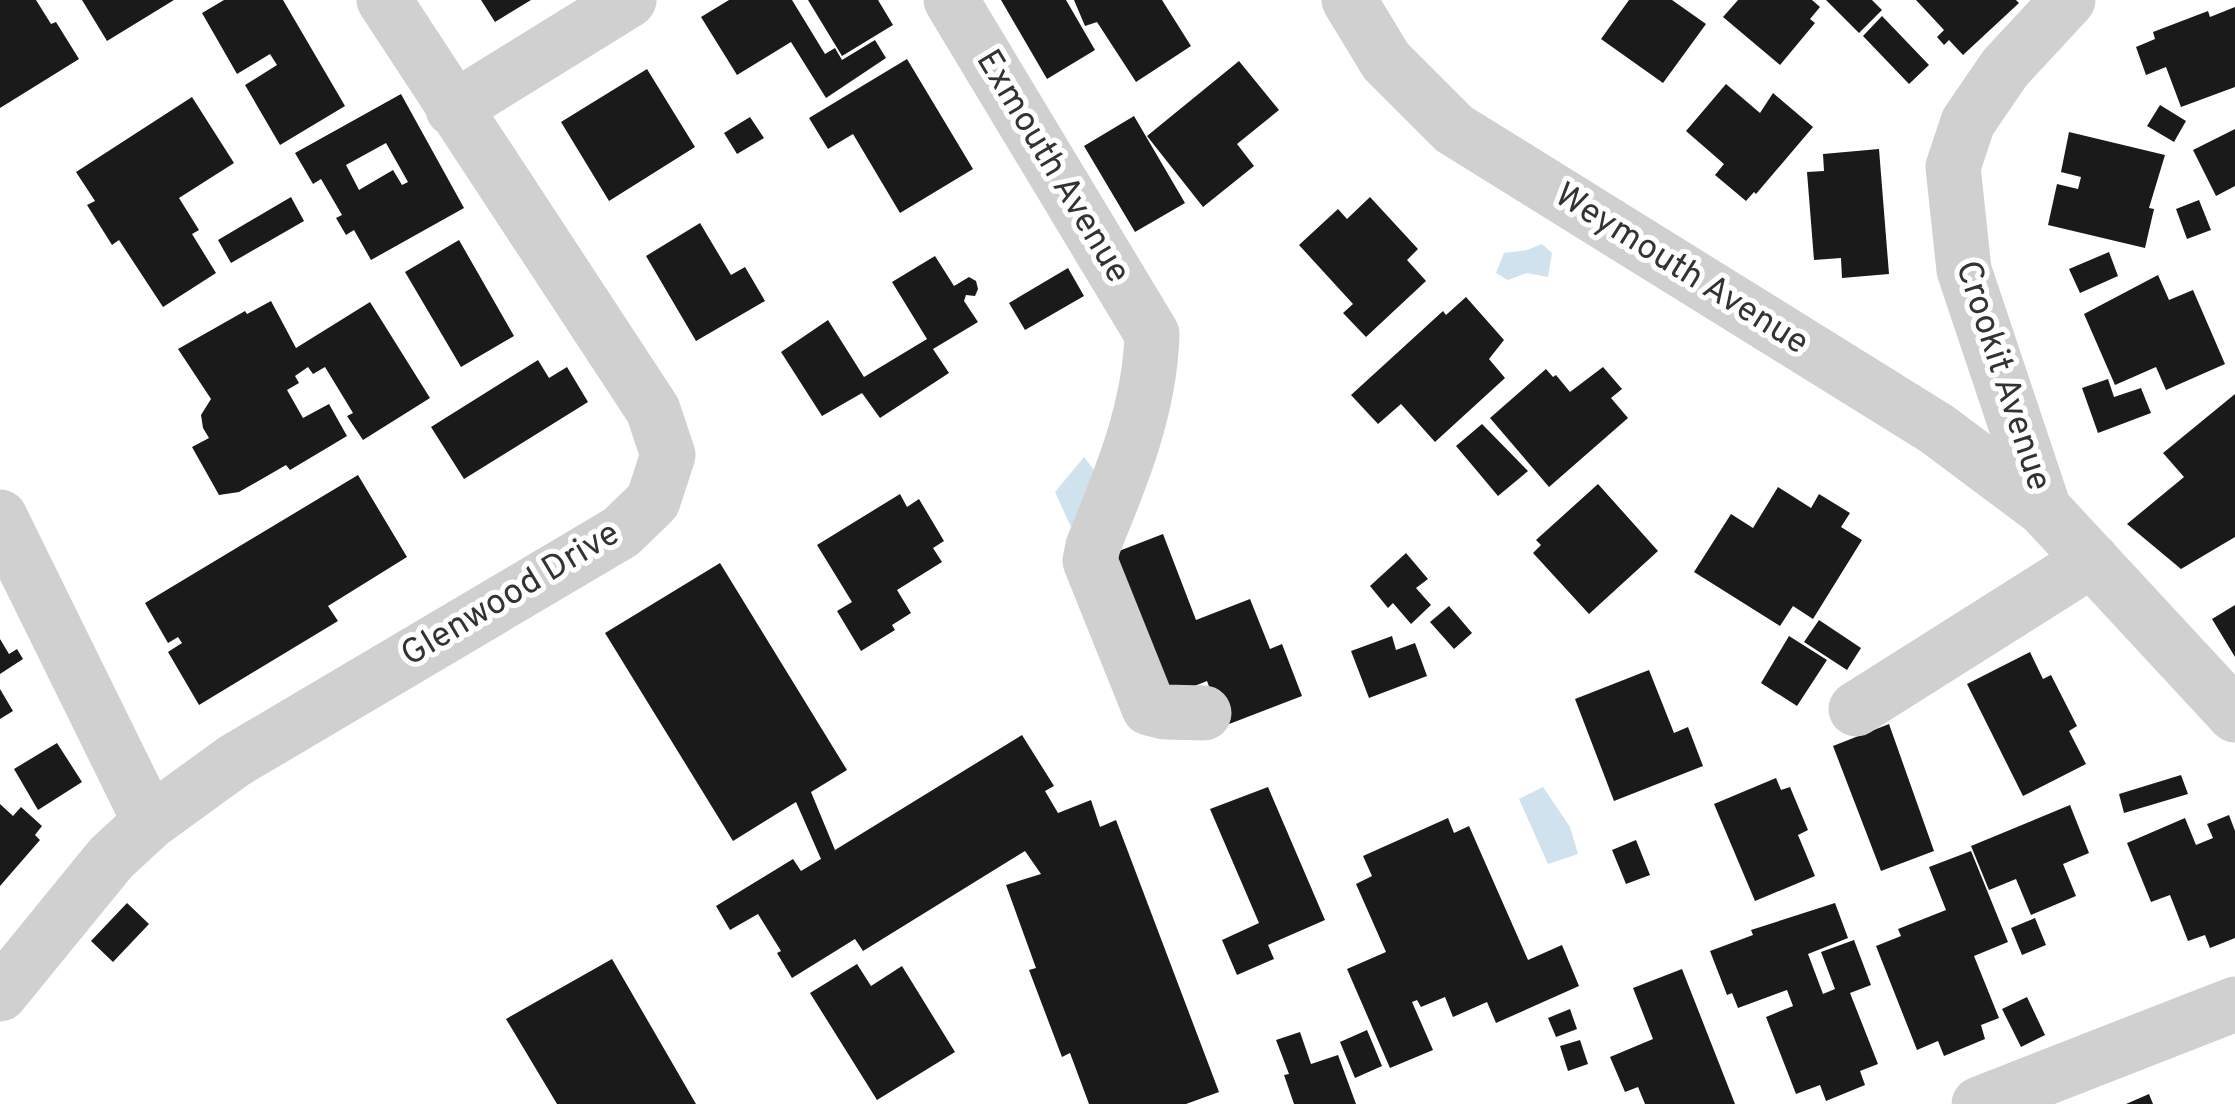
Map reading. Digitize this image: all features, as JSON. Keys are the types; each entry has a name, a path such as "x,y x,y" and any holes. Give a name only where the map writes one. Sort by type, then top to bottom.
{"street":[{"name":"Glenwood Drive","path":"0,994 111,858 150,822 234,761 621,532 653,501 668,455 653,410 384,0"},
{"path":"453,109 629,0"},
{"name":"Exmouth Avenue","path":"951,0 1152,334 1151,371 1142,414 1092,546 1090,561 1149,708 1204,713"},
{"name":"Weymouth Avenue","path":"1349,0 1386,61 1454,129 1937,429 2044,510"},
{"name":"Crookit Avenue","path":"2068,0 2005,68 1968,122 1952,167 1964,270 2044,510 2235,716"},
{"path":"0,517 150,822"},
{"path":"1856,709 2092,560"},
{"path":"1978,1104 2235,1004"}],"water":[{"path":"1542,244 1552,253 1548,277 1527,273 1508,280 1496,273 1504,253"},
{"path":"1084,457 1098,475 1071,527 1055,492"},
{"path":"1543,787 1570,827 1578,854 1548,864 1519,799"}],"building":[{"path":"0,0 36,0 51,24 56,22 79,59 0,108"},
{"path":"82,0 174,0 107,41"},
{"path":"224,0 283,0 345,106 280,145 245,85 277,65 270,54 237,74 202,13"},
{"path":"481,0 531,0 495,22"},
{"path":"729,0 792,0 825,54 835,48 842,60 875,40 886,58 826,98 791,42 737,75 701,17"},
{"path":"808,0 878,0 893,25 842,56"},
{"path":"1001,0 1066,0 1095,50 1047,79"},
{"path":"1074,0 1162,0 1191,46 1136,82 1097,22 1085,26"},
{"path":"1629,0 1672,0 1706,24 1663,83 1601,39"},
{"path":"1738,0 1812,0 1820,7 1810,19 1815,23 1780,65 1723,17"},
{"path":"1826,0 1872,0 1882,10 1859,33"},
{"path":"1916,0 2019,3 1963,55 1949,40 1944,45 1937,37 1944,30"},
{"path":"2235,7 2235,87 2181,107 2166,67 2146,75 2136,47 2155,39 2153,32 2208,11 2210,17"},
{"path":"1882,16 1929,65 1909,84 1863,36"},
{"path":"907,59 973,169 900,213 853,134 828,149 809,118"},
{"path":"1239,61 1279,110 1237,144 1254,166 1203,207 1147,136"},
{"path":"647,69 695,147 609,201 561,122"},
{"path":"1726,84 1760,113 1773,93 1813,127 1746,201 1715,175 1724,164 1686,131"},
{"path":"401,94 464,208 371,260 354,230 346,235 336,218 342,215 321,179 313,184 295,153","holes":["386,143 408,182 402,185 393,170 359,190 346,165"]},
{"path":"192,97 234,163 179,198 199,230 192,234 216,273 163,307 119,240 112,245 87,205 95,201 76,172"},
{"path":"2160,105 2186,121 2174,142 2147,126"},
{"path":"1134,116 1185,203 1135,232 1084,146"},
{"path":"750,117 764,138 737,154 724,133"},
{"path":"2235,129 2235,186 2216,196 2193,150"},
{"path":"2069,132 2165,155 2149,208 2154,209 2145,248 2048,225 2057,184 2078,189 2081,177 2061,172"},
{"path":"1879,149 1889,274 1842,278 1841,258 1814,260 1807,172 1824,171 1823,154"},
{"path":"291,197 304,221 231,263 218,240"},
{"path":"1370,197 1418,249 1407,260 1426,281 1366,337 1343,313 1353,304 1299,245 1338,209 1347,219"},
{"path":"2199,200 2211,230 2187,239 2176,209"},
{"path":"700,223 731,275 745,267 765,301 696,341 646,256"},
{"path":"459,240 514,336 461,367 405,272"},
{"path":"2109,252 2118,276 2080,293 2069,269"},
{"path":"935,256 954,286 969,277 976,281 978,289 975,296 966,295 964,301 978,322 933,349 949,373 880,418 862,393 822,416 781,352 828,320 864,377 927,339 892,282"},
{"path":"1068,268 1084,296 1025,330 1009,303"},
{"path":"2158,275 2169,300 2193,290 2225,364 2166,390 2156,367 2115,385 2084,314"},
{"path":"1466,297 1504,340 1489,359 1505,378 1435,442 1401,404 1378,424 1351,395 1443,311 1446,315"},
{"path":"271,301 296,348 370,302 430,398 363,440 347,416 353,413 325,367 313,374 308,367 295,376 299,383 287,390 303,418 329,404 347,436 290,470 286,465 239,492 219,495 192,447 209,438 201,415 211,399 178,349 245,311 247,314"},
{"path":"538,360 549,378 567,367 588,402 464,479 431,427"},
{"path":"1603,367 1622,389 1611,398 1628,418 1549,487 1490,418 1546,369 1570,392"},
{"path":"2108,379 2114,397 2141,388 2151,413 2098,433 2082,388"},
{"path":"2235,394 2235,537 2181,569 2127,524 2184,477 2163,453"},
{"path":"1482,424 1528,471 1498,496 1456,446"},
{"path":"358,475 407,557 328,606 338,621 199,705 168,652 182,643 178,637 168,643 145,603"},
{"path":"1598,484 1658,551 1589,614 1533,553 1541,545 1536,540"},
{"path":"1778,487 1811,508 1819,494 1850,513 1841,527 1862,540 1813,619 1793,606 1780,626 1694,572 1731,514 1753,528"},
{"path":"900,494 907,507 919,499 944,541 933,548 942,562 897,590 911,613 892,625 895,630 861,651 837,611 852,602 817,545"},
{"path":"1163,534 1196,620 1250,599 1270,649 1282,644 1302,696 1224,726 1207,681 1172,695 1106,556"},
{"path":"1406,553 1428,579 1416,588 1431,605 1411,624 1393,603 1388,608 1370,586"},
{"path":"720,563 847,770 811,792 835,850 1022,735 1054,786 1045,791 1058,813 1091,800 1100,827 1116,820 1219,1092 1186,1104 1089,1104 1070,1053 1062,1057 1029,970 1036,968 1006,885 1041,874 1025,851 863,951 855,939 792,978 758,914 730,930 716,906 793,859 801,871 821,859 796,802 733,841 605,633"},
{"path":"2235,605 2235,657 2212,619"},
{"path":"1449,606 1472,633 1454,649 1430,622"},
{"path":"1819,620 1861,648 1847,670 1804,642"},
{"path":"1392,636 1396,650 1415,643 1427,676 1369,698 1351,651"},
{"path":"1789,636 1827,660 1797,706 1761,683"},
{"path":"0,639 9,654 17,649 23,659 0,674"},
{"path":"2030,652 2043,679 2051,675 2077,726 2069,731 2086,764 2023,796 1967,684"},
{"path":"1649,670 1674,733 1688,727 1703,766 1614,801 1575,699"},
{"path":"0,689 13,711 0,719"},
{"path":"1889,724 1934,851 1881,871 1833,746"},
{"path":"57,743 82,782 38,810 14,769"},
{"path":"2181,775 2188,794 2124,813 2119,794"},
{"path":"1776,778 1781,790 1790,787 1808,830 1798,835 1815,876 1755,901 1714,804"},
{"path":"1268,787 1325,920 1268,945 1274,959 1237,975 1222,940 1259,923 1210,809"},
{"path":"0,804 13,816 21,807 42,826 35,835 40,840 0,886"},
{"path":"2070,805 2089,853 2063,864 2076,896 2031,915 2016,879 1989,890 1971,846"},
{"path":"2229,815 2235,831 2235,938 2210,948 2205,935 2188,941 2170,895 2151,902 2127,843 2185,818 2196,845 2213,838 2207,824"},
{"path":"1448,818 1454,833 1469,826 1528,960 1562,945 1579,986 1496,1023 1487,1002 1453,1017 1445,997 1421,1007 1417,1000 1412,1002 1433,1050 1390,1068 1347,969 1386,952 1356,884 1372,876 1363,856"},
{"path":"1636,840 1650,875 1626,884 1612,850"},
{"path":"1971,851 2008,942 1974,956 1999,1018 1981,1025 1985,1039 1944,1056 1938,1041 1917,1050 1876,946 1901,936 1898,929 1946,910 1929,867"},
{"path":"127,903 149,924 113,962 91,941"},
{"path":"1835,903 1848,938 1808,954 1823,994 1835,989 1821,952 1854,940 1871,985 1850,993 1878,1064 1860,1071 1865,1085 1826,1101 1820,1085 1796,1094 1766,1017 1793,1006 1787,990 1738,1008 1732,993 1727,995 1710,951 1753,935 1751,930"},
{"path":"2035,918 2046,945 2022,955 2011,928"},
{"path":"612,959 696,1104 557,1104 506,1019"},
{"path":"857,964 871,986 902,966 955,1052 877,1100 810,993"},
{"path":"1682,969 1735,1104 1645,1104 1638,1087 1625,1092 1610,1057 1653,1039 1633,988"},
{"path":"2027,997 2045,1035 2021,1047 2002,1009"},
{"path":"1570,1009 1577,1029 1556,1037 1548,1018"},
{"path":"1367,1030 1382,1066 1355,1078 1340,1042"},
{"path":"1300,1032 1311,1064 1338,1055 1356,1104 1294,1104 1284,1075 1289,1074 1276,1040"},
{"path":"1580,1040 1588,1064 1568,1071 1560,1046"},
{"path":"2149,1094 2153,1104 2126,1104"}]}
